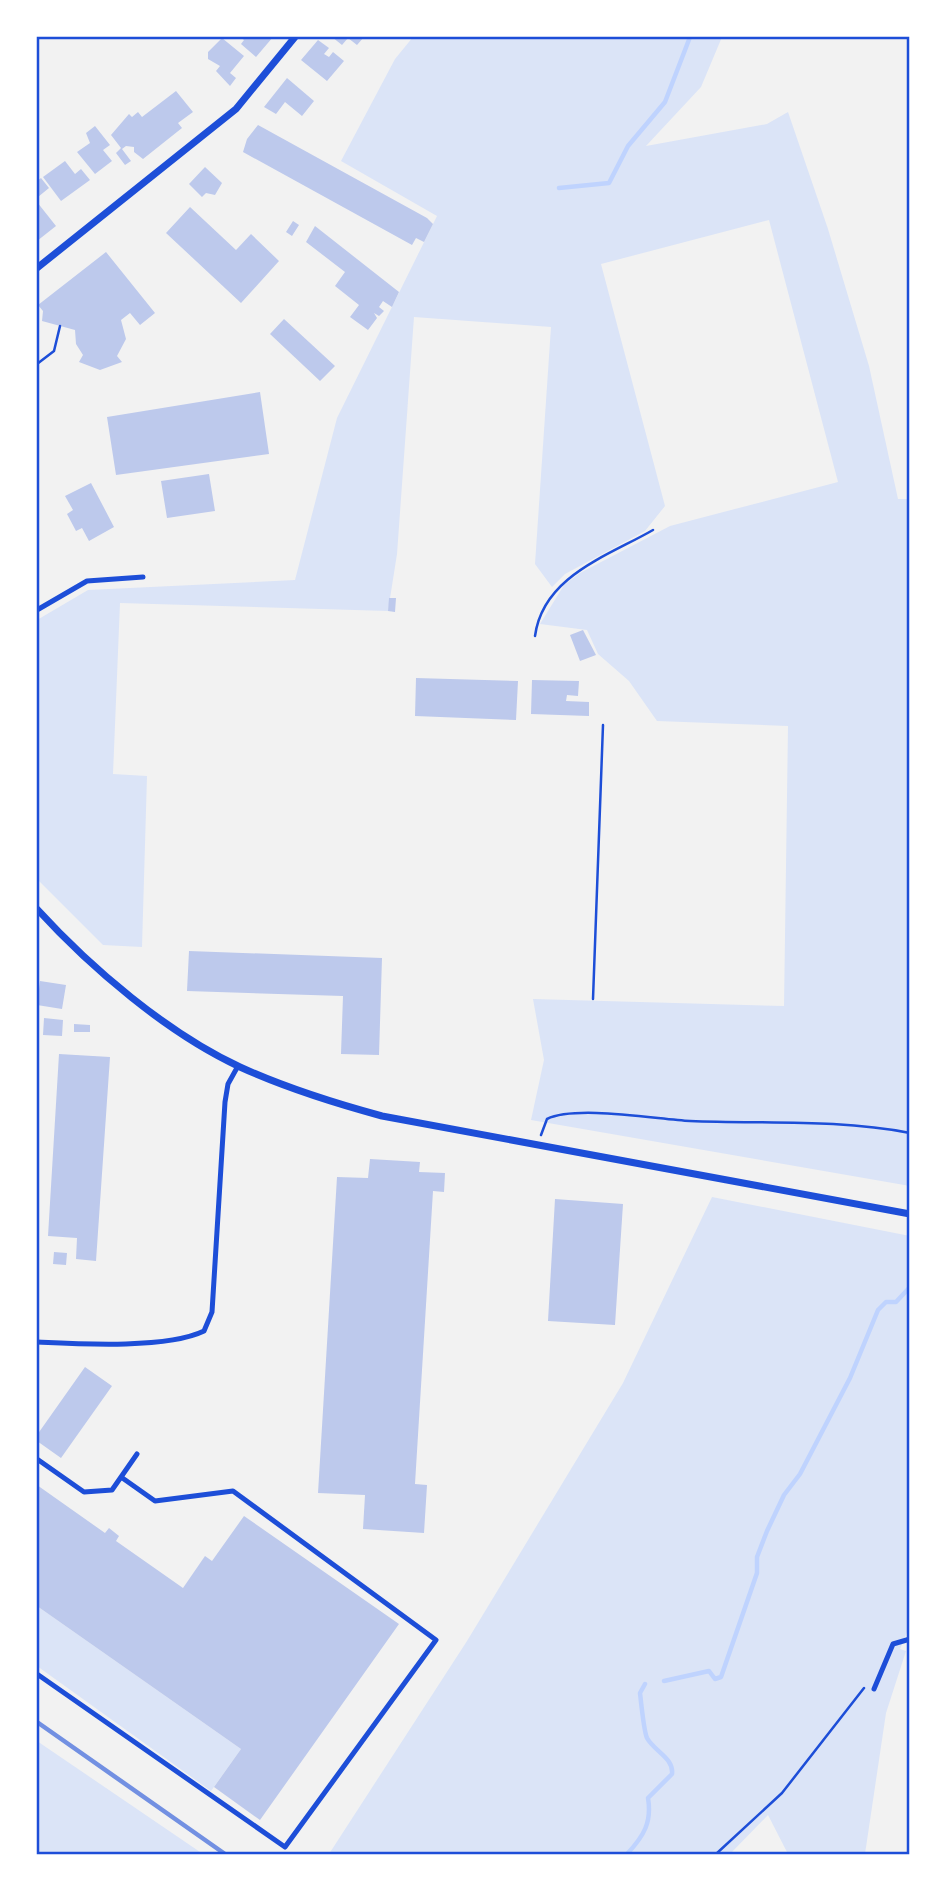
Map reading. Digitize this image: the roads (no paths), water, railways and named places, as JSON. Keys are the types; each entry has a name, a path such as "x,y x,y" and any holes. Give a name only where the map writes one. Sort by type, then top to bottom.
{"street":[{"path":"37,268 236,109 295,37"},
{"path":"38,914 108,977 142,1003 238,1066 329,1102 382,1116 910,1214"}],"lane":[{"path":"37,610 87,581 144,577"},
{"path":"37,1342 140,1342 193,1336 204,1331 212,1312 225,1102 228,1084 238,1066"},
{"path":"37,1459 84,1492 112,1490 137,1454"},
{"path":"37,1675 285,1847 436,1640 233,1491 155,1500 121,1477"},
{"path":"874,1689 893,1644 910,1639"}],"waterway":[{"path":"559,188 609,183 628,146 665,102 690,37"},
{"path":"664,1681 709,1671 715,1679 721,1677 757,1573 757,1557 784,1495 800,1474 850,1378 878,1310 886,1302 896,1302 910,1287"},
{"path":"627,1854 648,1822 648,1798 672,1774 670,1763 650,1743 646,1735 640,1693 645,1684"}],"railway":[{"path":"37,1722 225,1854"}]}
